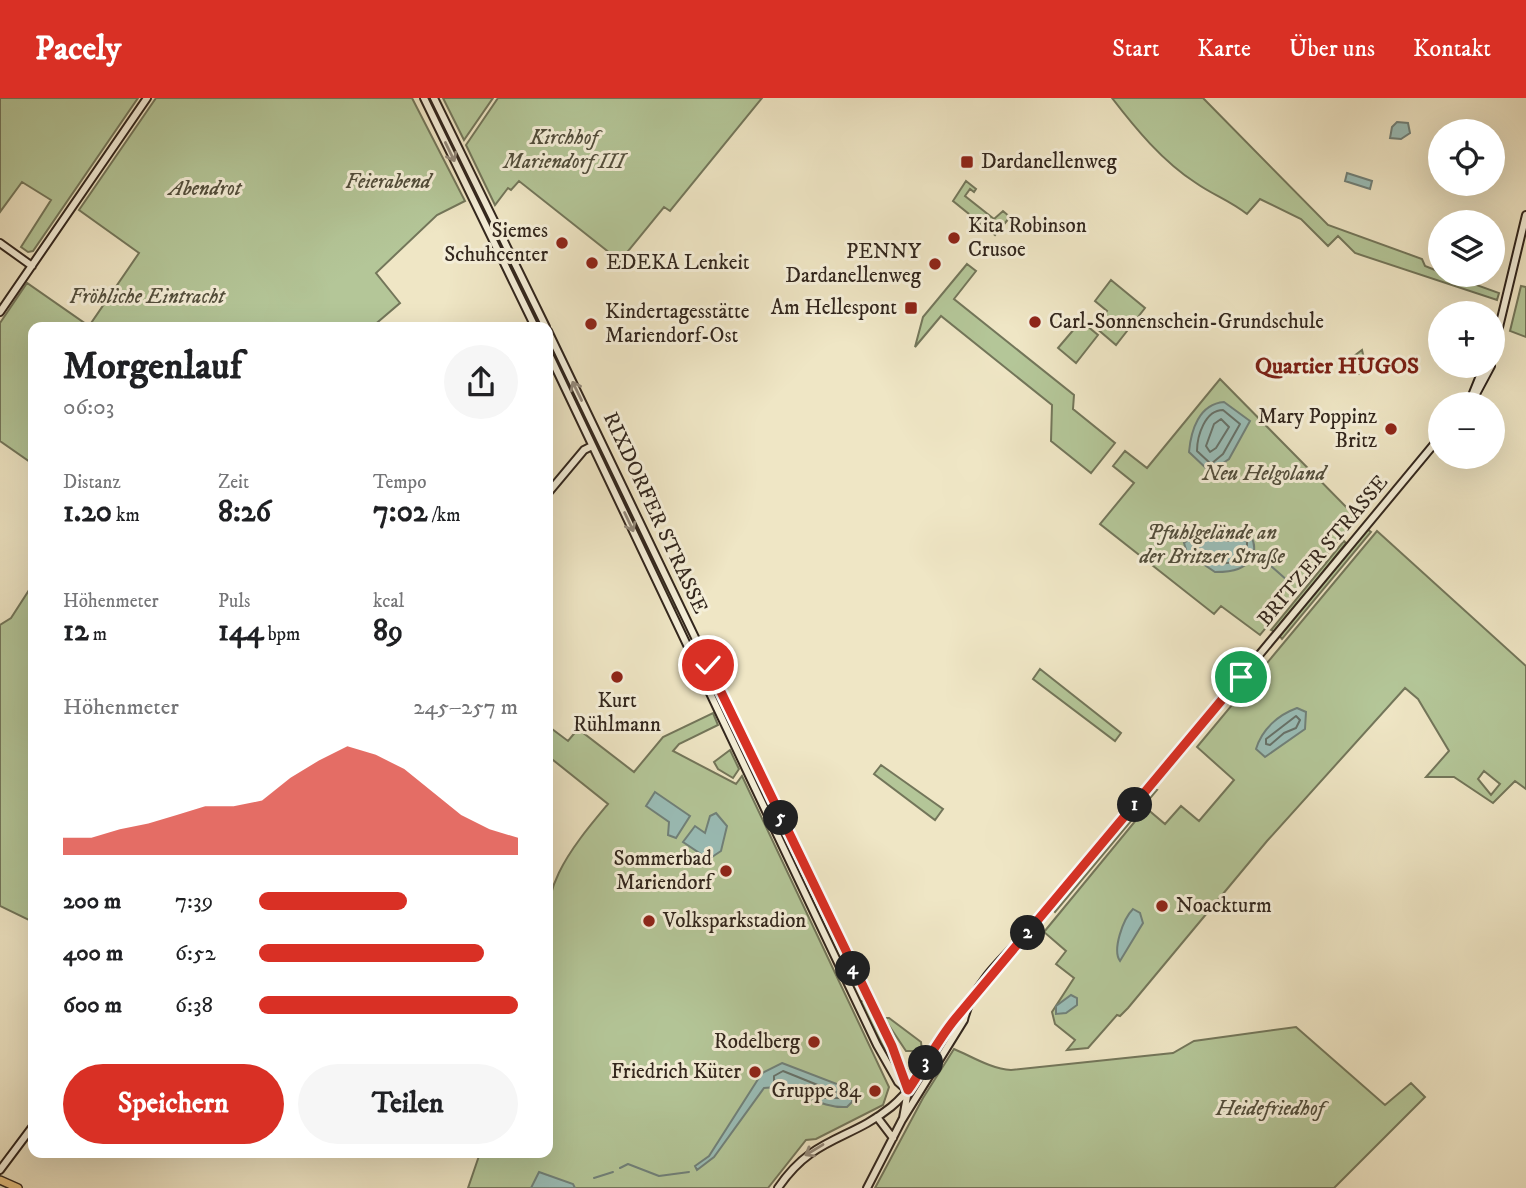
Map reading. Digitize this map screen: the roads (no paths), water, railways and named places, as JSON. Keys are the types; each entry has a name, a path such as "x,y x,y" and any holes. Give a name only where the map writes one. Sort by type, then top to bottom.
{"main road":[{"path":"0,1180 18,1188"}],"street":[{"path":"0,312 147,98"},
{"path":"424,98 534,322"},
{"name":"RIXDORFER STRASSE","path":"434,98 544,322"},
{"path":"470,192 478,187"},
{"path":"1505,302 1526,215"},
{"path":"0,243 32,266"},
{"name":"RIXDORFER STRASSE","path":"553,341 903,1071 908,1090"},
{"name":"RIXDORFER STRASSE","path":"553,363 853,996 898,1082 908,1090"},
{"path":"553,487 584,450 592,446"},
{"name":"BRITZER STRASSE","path":"778,1188 800,1159 877,1117 908,1090 948,1029 995,968 1035,925 1428,452"},
{"path":"603,467 612,463"},
{"path":"853,996 864,992"},
{"name":"BRITZER STRASSE","path":"867,1188 902,1120 964,1020 965,1010"},
{"name":"BRITZER STRASSE","path":"908,1090 926,1084"},
{"path":"902,1120 908,1090"},
{"path":"877,1117 893,1139"},
{"path":"0,1170 28,1133"}],"water":[{"path":"1397,122 1408,123 1410,133 1401,139 1390,138 1392,127"},
{"path":"1347,173 1372,181 1370,189 1345,181"},
{"path":"1224,402 1250,421 1229,459 1210,472 1189,452 1190,444 1194,427 1202,413 1215,404"},
{"path":"1204,528 1228,534 1241,528 1254,544 1250,561 1235,570 1215,572 1187,553 1184,543"},
{"path":"1297,708 1306,712 1305,729 1265,757 1256,749 1262,735 1277,719"},
{"path":"655,792 690,816 676,838 668,835 669,822 646,806"},
{"path":"716,813 727,826 721,851 712,857 701,854 683,842 695,826 705,833 710,816"},
{"path":"1133,909 1140,913 1143,923 1120,961 1117,950 1120,935"},
{"path":"1071,995 1077,998 1077,1005 1066,1013 1056,1014 1056,1006"},
{"path":"782,1063 850,1089 853,1093 852,1102 847,1107 836,1107 785,1090 764,1088 714,1157 697,1170 695,1166 709,1156 762,1073"},
{"path":"539,1172 573,1184 575,1188 531,1188"}],"waterway":[{"path":"1254,551 1288,581"},
{"path":"620,1168 628,1164 659,1176 689,1172"},
{"path":"594,1178 613,1172"}],"place":[{"name":"Dardanellenweg","path":"967,162"},
{"name":"Kita Robinson Crusoe","path":"954,238"},
{"name":"Siemes Schuhcenter","path":"562,243"},
{"name":"EDEKA Lenkeit","path":"592,263"},
{"name":"PENNY Dardanellenweg","path":"935,264"},
{"name":"Am Hellespont","path":"911,308"},
{"name":"Carl-Sonnenschein-Grundschule","path":"1035,322"},
{"name":"Kindertagesstätte Mariendorf-Ost","path":"591,324"},
{"name":"Mary Poppinz Britz","path":"1391,429"},
{"name":"Kurt Rühlmann","path":"617,677"},
{"name":"Sommerbad Mariendorf","path":"726,871"},
{"name":"Noackturm","path":"1162,906"},
{"name":"Volksparkstadion","path":"649,921"},
{"name":"Rodelberg","path":"814,1042"},
{"name":"Friedrich Küter","path":"755,1072"},
{"name":"Gruppe 84","path":"875,1091"}],"district":[{"name":"Quartier HUGOS","path":"1337,366"}],"park label":[{"name":"Kirchhof Mariendorf III","path":"564,150"},
{"name":"Feierabend","path":"388,182"},
{"name":"Abendrot","path":"205,189"},
{"name":"Fröhliche Eintracht","path":"147,297"},
{"name":"Neu Helgoland","path":"1264,474"},
{"name":"Pfuhlgelände an der Britzer Straße","path":"1212,545"},
{"name":"Heidefriedhof","path":"1270,1109"}]}
